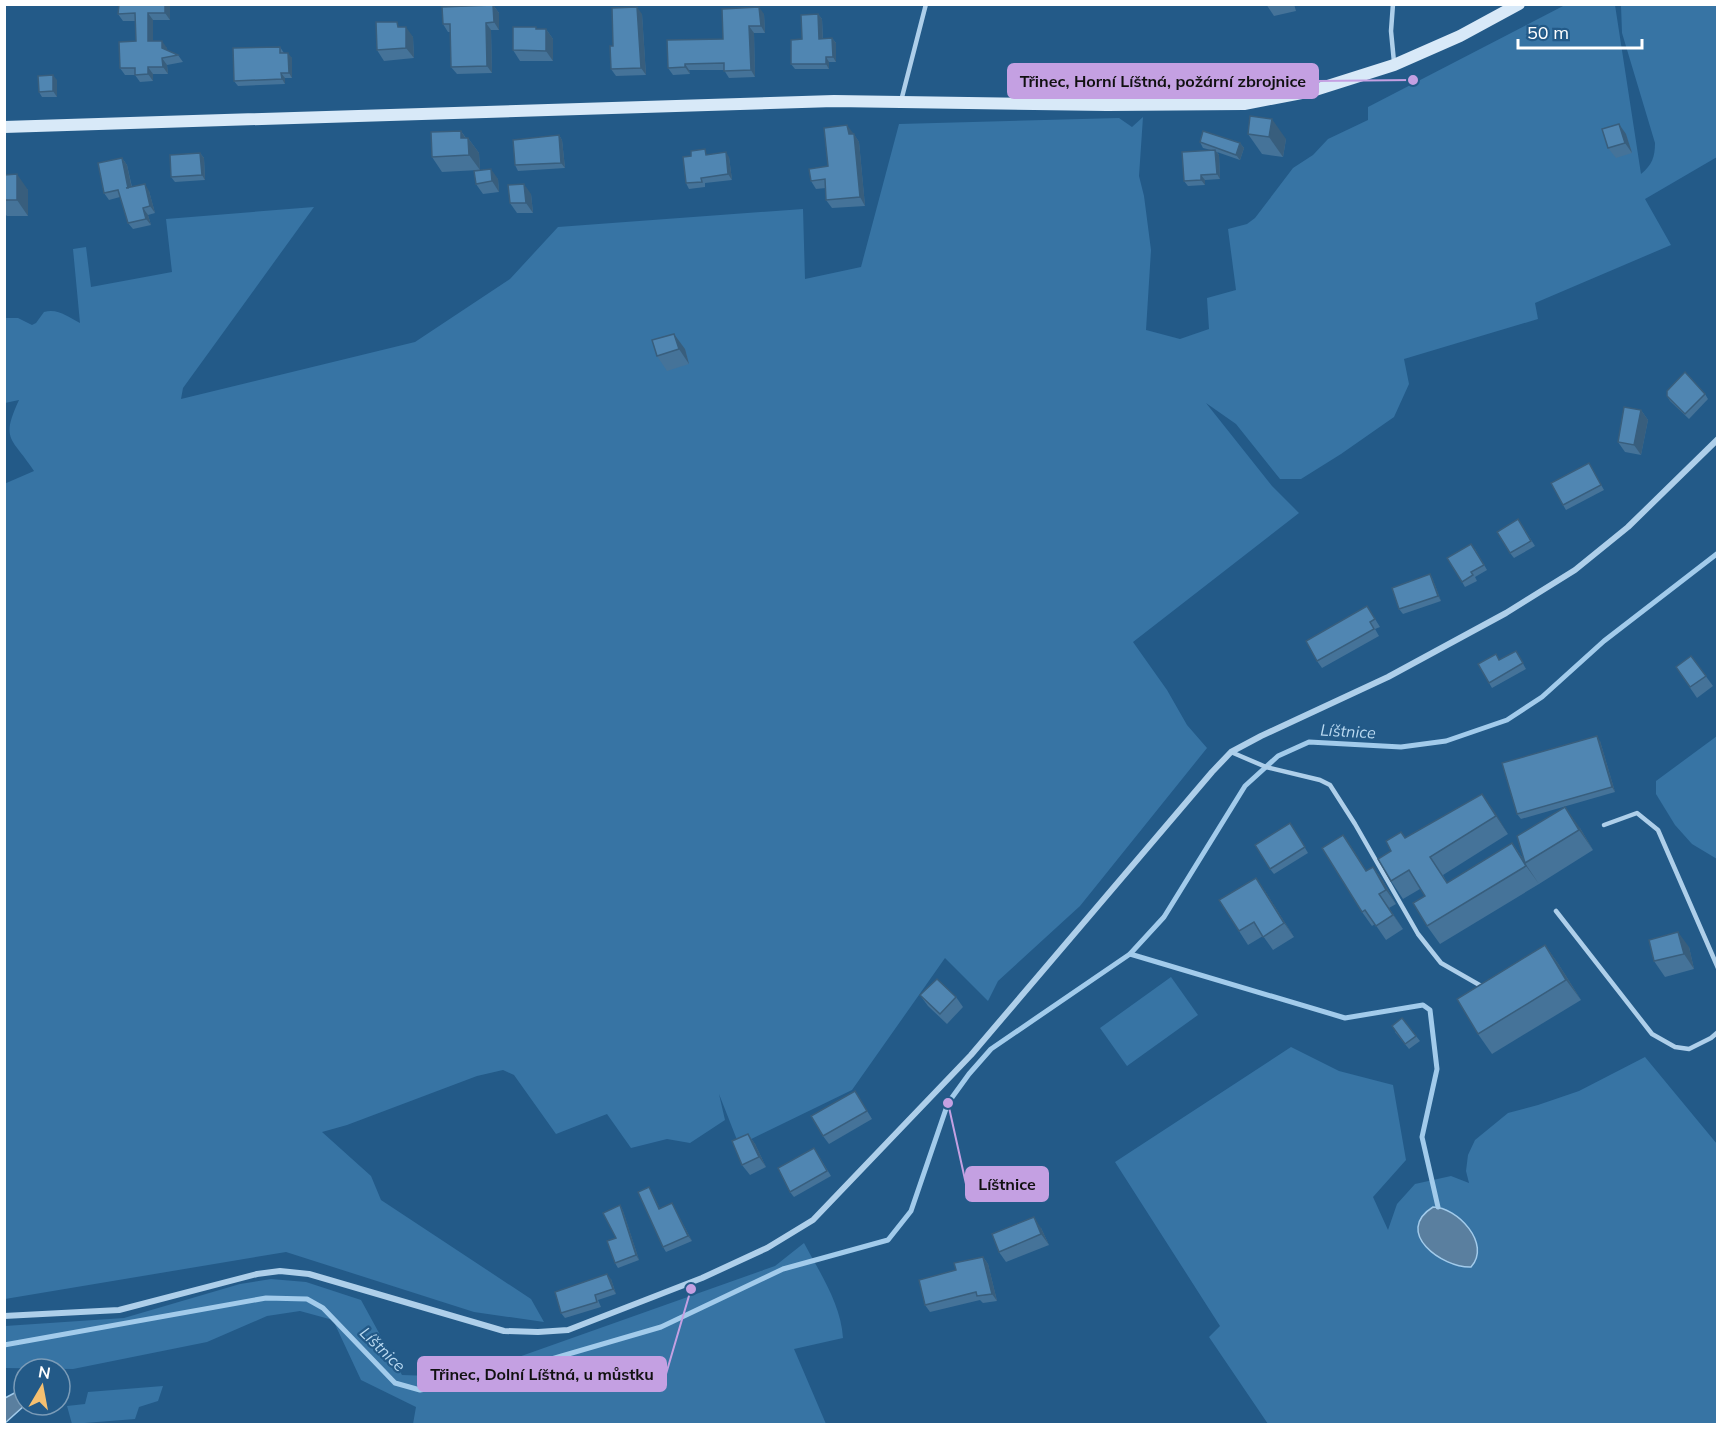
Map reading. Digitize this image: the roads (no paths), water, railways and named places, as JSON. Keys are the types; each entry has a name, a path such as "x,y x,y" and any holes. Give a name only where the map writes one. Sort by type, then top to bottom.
{"street":[{"path":"4,127 822,101 1107,105 1244,104 1312,91 1394,65 1460,36 1519,4"},
{"path":"4,1316 119,1310 280,1270 309,1274 504,1332 568,1330 638,1304 767,1248 813,1220 971,1055 1231,752 1388,677 1506,613 1575,570 1628,528 1718,438"}],"lane":[{"path":"900,101 926,4"},
{"path":"1393,4 1391,31 1394,65"},
{"path":"1231,752 1266,767 1320,780 1330,785 1418,934 1441,963 1483,987"},
{"path":"1604,825 1637,813 1658,830 1718,968"},
{"path":"1556,911 1652,1034 1675,1047 1689,1049 1718,1032"}],"waterway":[{"name":"Líštnice","path":"4,1345 266,1298 307,1299 323,1308 395,1383 420,1390 483,1379 661,1327 783,1269 888,1240 911,1211 948,1103 969,1074 991,1049 1130,954 1164,917 1245,786 1278,756 1309,742 1401,747 1446,741 1507,720 1542,697 1604,641 1718,553"},
{"path":"1130,954 1345,1018 1423,1005 1430,1010 1437,1069 1422,1137 1438,1207"}],"place":[{"name":"Třinec, Horní Líštná, požární zbrojnice","path":"1413,80"},
{"name":"Líštnice","path":"948,1103"},
{"name":"Třinec, Dolní Líštná, u můstku","path":"691,1289"}]}
